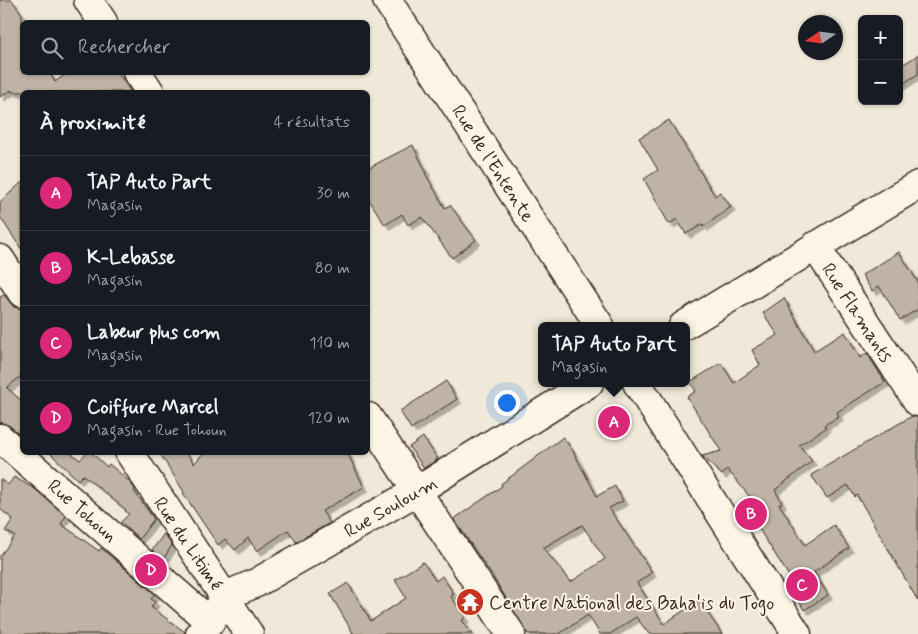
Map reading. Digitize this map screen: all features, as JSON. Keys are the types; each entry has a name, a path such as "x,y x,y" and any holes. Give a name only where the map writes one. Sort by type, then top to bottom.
{"street":[{"path":"88,0 102,20"},
{"name":"Rue de l'Entente","path":"388,0 597,322"},
{"path":"139,75 149,90"},
{"path":"690,322 918,185"},
{"name":"Rue Flamants","path":"815,246 918,402"},
{"path":"0,259 20,289"},
{"name":"Rue Souloum","path":"225,596 256,583 417,491 583,387"},
{"path":"640,387 797,634"},
{"path":"370,421 510,634"},
{"name":"Rue Tohoun","path":"0,438 205,628"},
{"name":"Rue du Litimé","path":"131,455 249,634"},
{"path":"205,628 225,596"}],"building":[{"path":"0,0 12,0 22,14 22,20 20,20 20,75 51,75 55,82 64,75 119,75 130,90 20,90 20,92 12,92 11,90 0,97"},
{"path":"918,55 918,74 903,83 903,64"},
{"path":"669,120 715,196 720,192 731,207 703,227 703,224 686,234 677,219 669,224 644,179 658,170 639,138"},
{"path":"413,145 425,173 445,208 450,205 476,240 452,258 422,217 408,225 402,214 385,225 370,201 370,167"},
{"path":"20,184 20,247 0,217 0,202"},
{"path":"899,252 918,282 918,309 900,320 879,286 872,291 862,275"},
{"path":"4,295 14,307 20,308 20,377 7,388 20,399 20,435 10,426 0,422 0,297"},
{"path":"784,298 814,351 845,332 860,358 867,353 885,382 837,412 839,417 824,425 826,428 799,445 812,461 775,490 782,503 779,504 805,545 834,525 849,548 814,572 828,595 804,610 796,596 800,593 755,523 759,520 752,511 758,507 727,469 722,475 702,456 721,451 687,397 696,391 690,382 721,363 734,383 760,365 752,350 778,335 763,313"},
{"path":"446,381 457,399 411,429 400,411"},
{"path":"912,416 918,417 918,601 857,495 855,497 848,485 827,498 811,475"},
{"path":"423,437 438,459 424,468 409,447"},
{"path":"563,437 573,451 597,496 615,486 623,501 609,508 652,572 637,583 664,624 699,600 722,634 649,634 636,617 610,634 600,634 588,615 559,634 528,634 454,519 502,486 501,484","holes":["582,525 605,559 571,582 543,548"]},
{"path":"52,455 74,455 80,460 84,455 94,455 107,467 109,464 129,481 154,519 139,539 121,522 129,514 126,510 83,475 78,480"},
{"path":"161,455 189,455 194,464 202,455 348,455 364,487 322,511 330,523 296,542 288,530 257,551 248,538 235,550 225,539 218,545"},
{"path":"14,477 35,489 66,516 61,524 99,551 101,548 155,594 151,599 155,602 151,607 185,632 185,634 0,634 0,556 15,536 5,531 13,519 0,509 0,479 8,485"},
{"path":"164,534 172,545 163,560 152,550"},
{"path":"423,562 436,581 442,576 454,594 451,596 465,618 462,620 472,634 351,634 353,633 330,594 348,583 371,621 406,598 395,580"}],"place":[{"name":"TAP Auto Part","path":"614,422"},
{"name":"K-Lebasse","path":"751,514"},
{"name":"Coiffure Marcel","path":"151,570"},
{"name":"Labeur plus com","path":"802,585"},
{"name":"Centre National des Baha'is du Togo","path":"470,602"}]}
